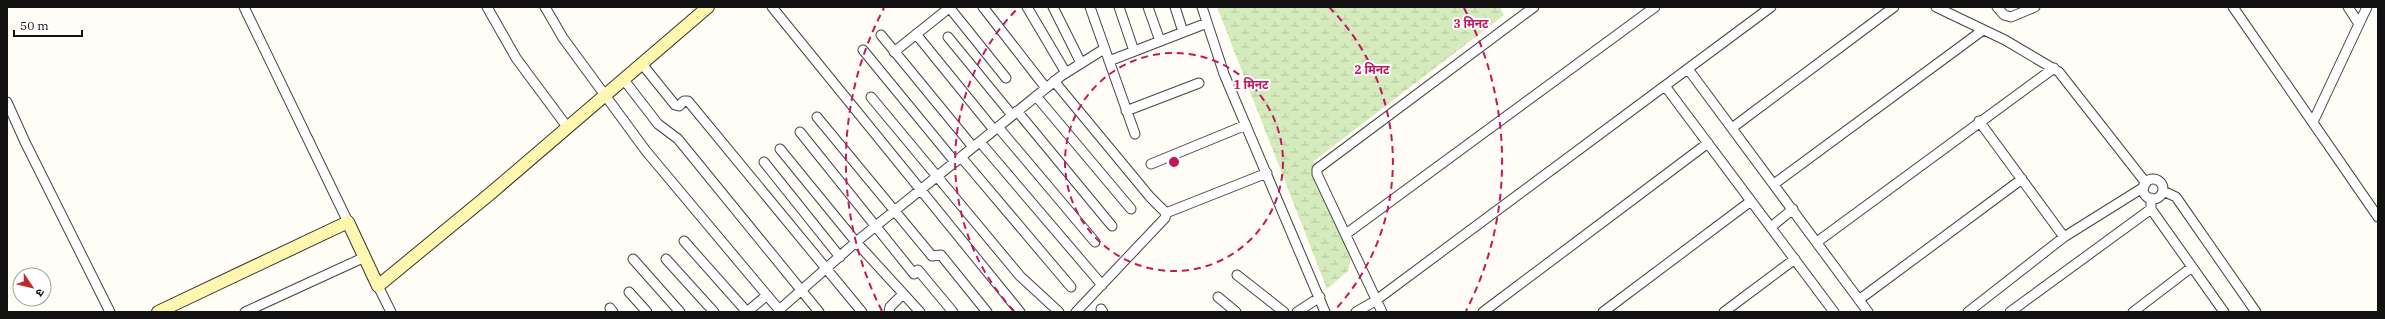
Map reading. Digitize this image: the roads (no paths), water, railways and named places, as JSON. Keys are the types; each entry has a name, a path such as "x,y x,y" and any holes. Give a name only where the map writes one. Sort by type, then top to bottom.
{"street":[{"path":"244,7 391,312"},
{"path":"487,7 516,58 568,128"},
{"path":"546,7 563,38 646,151 780,311 801,290 856,242 976,144 1054,81 1104,49"},
{"path":"378,286 568,128 708,7"},
{"path":"772,7 1020,312"},
{"path":"894,52 949,7 1006,78"},
{"path":"983,7 1046,88"},
{"path":"1027,7 1066,73"},
{"path":"1053,7 1081,63"},
{"path":"1090,7 1135,134"},
{"path":"1119,7 1134,51"},
{"path":"1148,7 1160,41"},
{"path":"1175,7 1183,32"},
{"path":"1202,7 1224,74 1320,297 1325,312"},
{"path":"1382,312 1375,301 1346,234 1317,174 1319,166 1534,7"},
{"path":"1346,234 1655,7"},
{"path":"1356,312 1375,301 1771,7"},
{"path":"1732,128 1894,7"},
{"path":"1936,7 2054,68 2070,85 2145,185 2145,194 2151,198 2158,197 2163,191"},
{"path":"1997,7 2004,15 2011,17 2033,7"},
{"path":"2232,7 2378,217"},
{"path":"2348,7 2359,24"},
{"path":"2313,122 2367,7"},
{"path":"1109,61 1207,23"},
{"path":"1774,184 1983,30"},
{"path":"916,34 1094,242"},
{"path":"881,35 894,52 1102,285"},
{"path":"948,37 1112,226"},
{"path":"863,50 1071,287"},
{"path":"642,64 675,105 679,106 684,101 688,102 862,312"},
{"path":"1817,242 2054,68"},
{"path":"1688,69 1860,299 1868,312"},
{"path":"624,80 658,124 678,139 819,312"},
{"path":"1054,81 1150,197 1166,212"},
{"path":"1126,111 1199,84"},
{"path":"1665,86 1834,312"},
{"path":"1036,96 1131,209"},
{"path":"871,97 1020,276 1059,312"},
{"path":"7,102 25,142 110,312"},
{"path":"817,117 932,256 941,255 988,312"},
{"path":"1979,122 2064,236"},
{"path":"1151,164 1246,125"},
{"path":"800,132 914,274 918,270 953,312"},
{"path":"1483,312 1708,143"},
{"path":"780,149 856,242 920,312"},
{"path":"764,162 840,257"},
{"path":"1166,212 1267,173"},
{"path":"1860,299 2022,179"},
{"path":"1968,312 2064,236 2145,185 2152,179 2159,181 2163,191 2176,197 2256,312"},
{"path":"2151,198 2150,209 2224,312"},
{"path":"1603,312 1751,201"},
{"path":"1771,227 1793,209"},
{"path":"2010,312 2150,209"},
{"path":"1076,312 1165,218 1166,212"},
{"path":"158,312 348,222"},
{"path":"684,241 747,312 767,295"},
{"path":"244,312 365,257"},
{"path":"632,258 680,312"},
{"path":"666,259 714,312"},
{"path":"1724,312 1795,259"},
{"path":"2133,312 2192,267"},
{"path":"1237,275 1284,312"},
{"path":"629,292 646,312"},
{"path":"889,312 890,307 902,294"},
{"path":"1218,297 1236,312"},
{"path":"1297,312 1320,297"}]}
